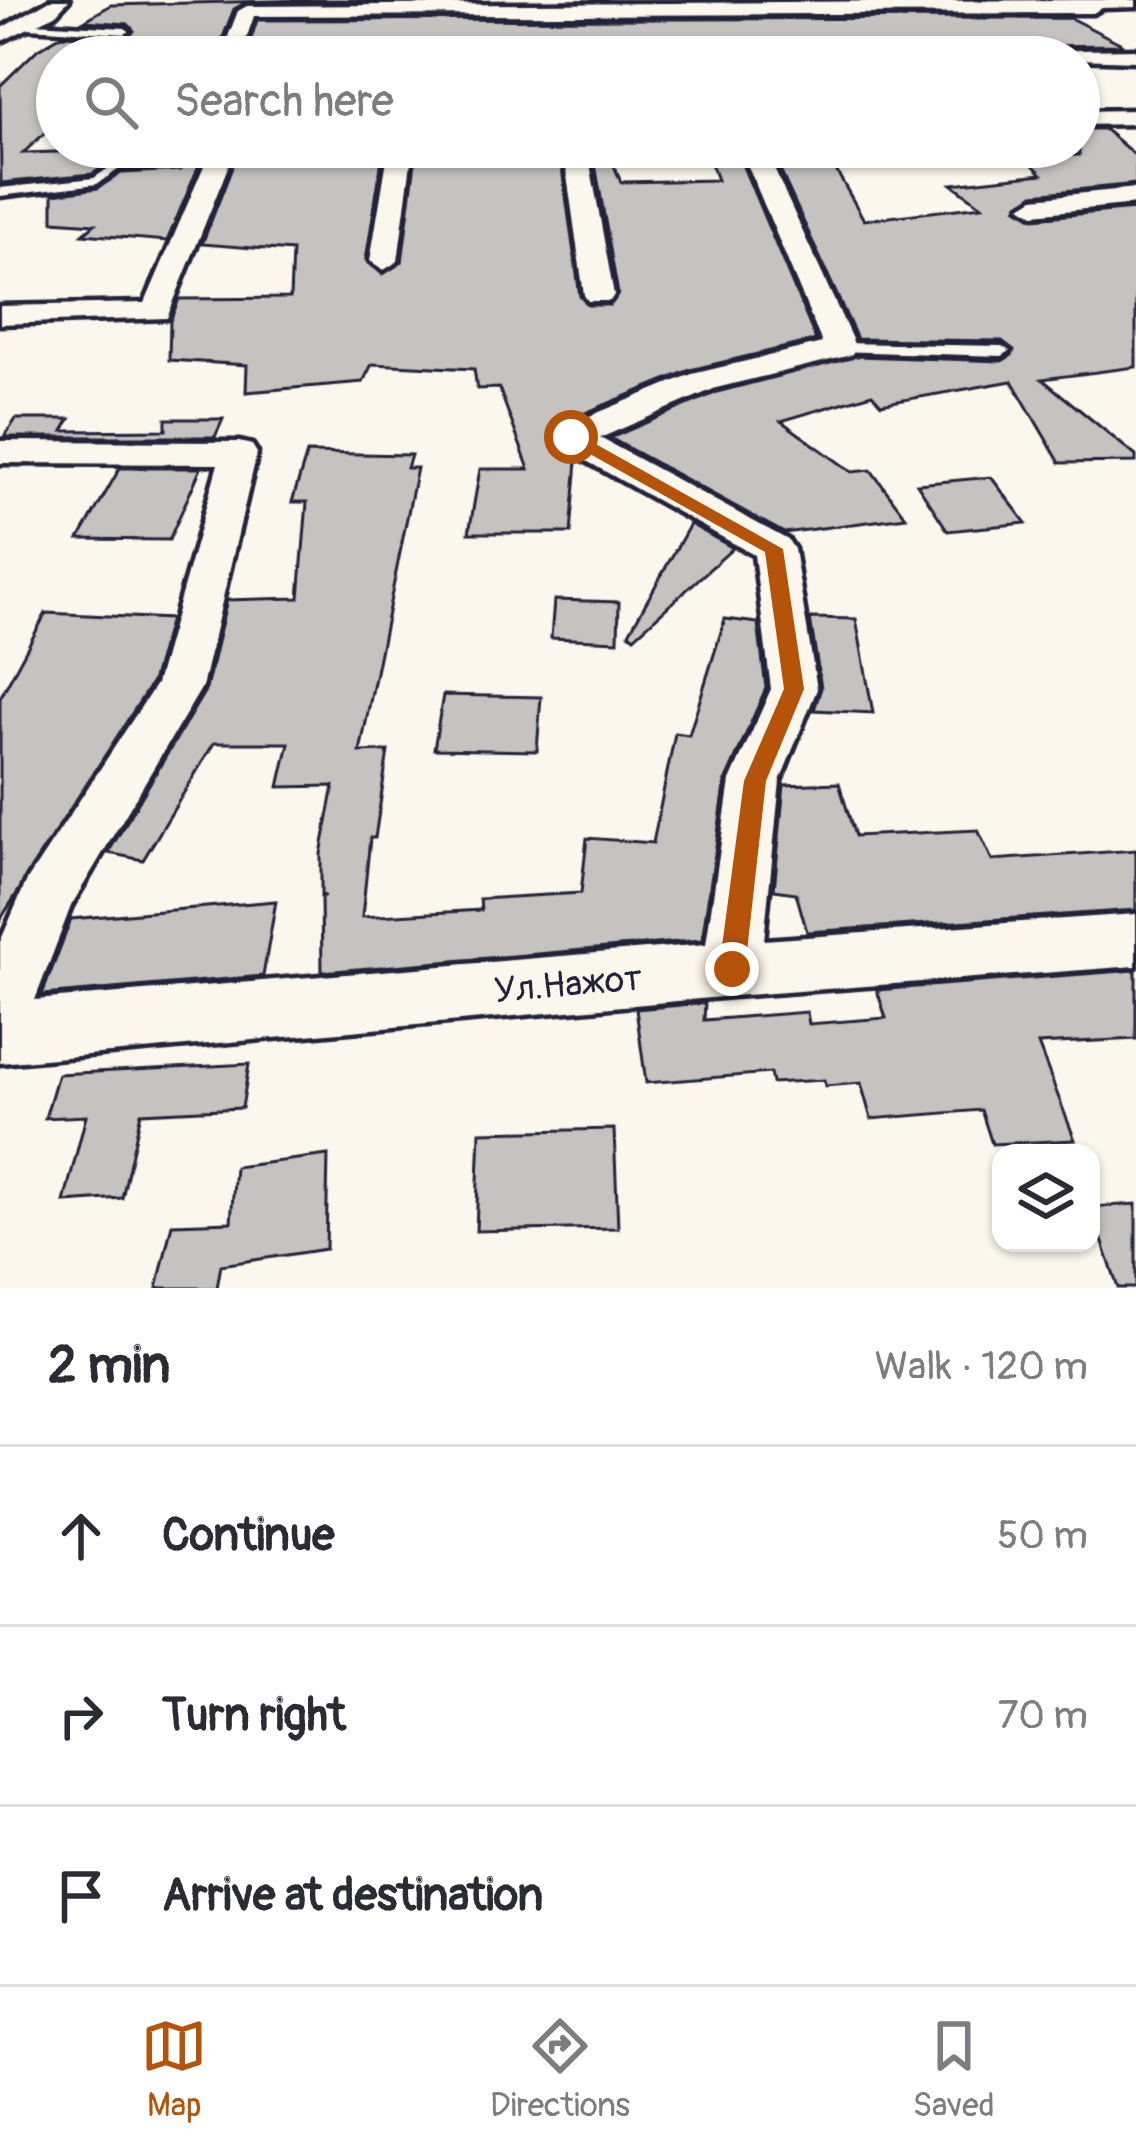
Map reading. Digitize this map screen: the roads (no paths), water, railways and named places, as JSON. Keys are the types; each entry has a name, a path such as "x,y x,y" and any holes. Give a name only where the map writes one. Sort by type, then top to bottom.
{"street":[{"path":"5,29 49,11 60,0"},
{"path":"238,36 247,11 421,4 1136,2"},
{"path":"1084,3 1136,27"},
{"path":"1100,56 1136,55"},
{"path":"1100,117 1136,116"},
{"path":"0,315 156,312 215,168"},
{"path":"384,261 398,168"},
{"path":"578,168 599,295"},
{"path":"732,969 755,781 794,689 774,549 571,437 704,381 840,348 761,168"},
{"path":"1034,206 1136,196"},
{"path":"0,452 238,453 179,687 47,897 0,1012"},
{"name":"Ул.Нажот","path":"0,1033 732,969 1136,940"}],"lane":[{"path":"5,29 125,31"},
{"path":"0,192 98,181 114,168"},
{"path":"840,348 1001,351"}]}
